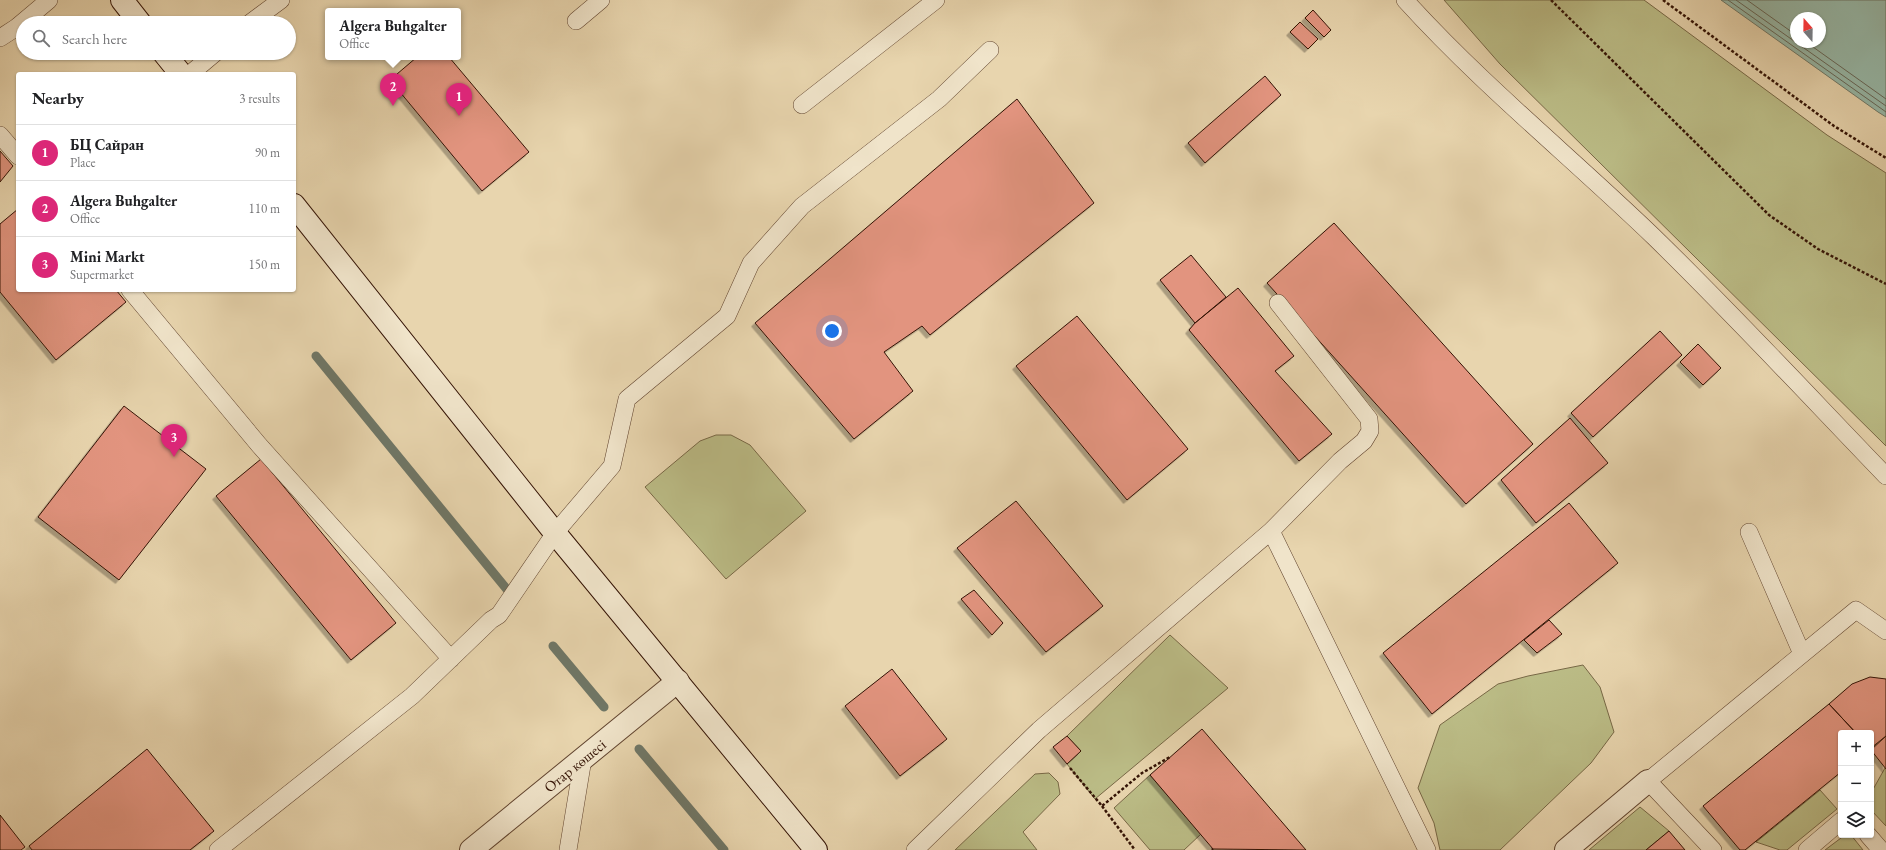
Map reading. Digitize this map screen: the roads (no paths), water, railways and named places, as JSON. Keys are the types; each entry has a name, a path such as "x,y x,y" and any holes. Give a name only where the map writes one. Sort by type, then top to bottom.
{"main road":[{"path":"122,0 135,16"},
{"path":"170,60 179,72"},
{"path":"296,208 555,532 816,850"},
{"name":"Отар көшесі","path":"471,850 678,682"},
{"path":"1566,850 1648,782"}],"lane":[{"path":"30,16 49,0"},
{"path":"259,16 281,0"},
{"path":"576,21 601,0"},
{"path":"802,106 936,0"},
{"path":"1405,0 1440,38 1659,242 1748,331 1886,476"},
{"path":"0,38 16,28"},
{"path":"218,850 412,696 491,620 499,615 555,532 612,466 627,399 727,316 751,262 802,206 939,99 990,50"},
{"path":"192,72 207,60"},
{"path":"0,135 16,154"},
{"path":"132,292 259,445 451,659"},
{"path":"915,850 1039,730 1271,530 1340,461 1364,441 1370,431 1369,419 1278,303"},
{"path":"1271,530 1427,850"},
{"path":"1750,532 1802,654"},
{"path":"1713,850 1648,782 1856,610 1886,631"},
{"path":"568,850 583,759"},
{"path":"1807,850 1838,824"},
{"path":"1871,838 1881,850"}],"water":[{"path":"1721,0 1886,0 1886,117 1878,112"}],"waterway":[{"path":"316,356 509,592"},
{"path":"553,646 604,707"},
{"path":"639,749 724,850"}],"place":[{"name":"Algera Buhgalter","path":"393,106"},
{"name":"БЦ Сайран","path":"459,116"},
{"name":"Mini Markt","path":"174,457"}]}
